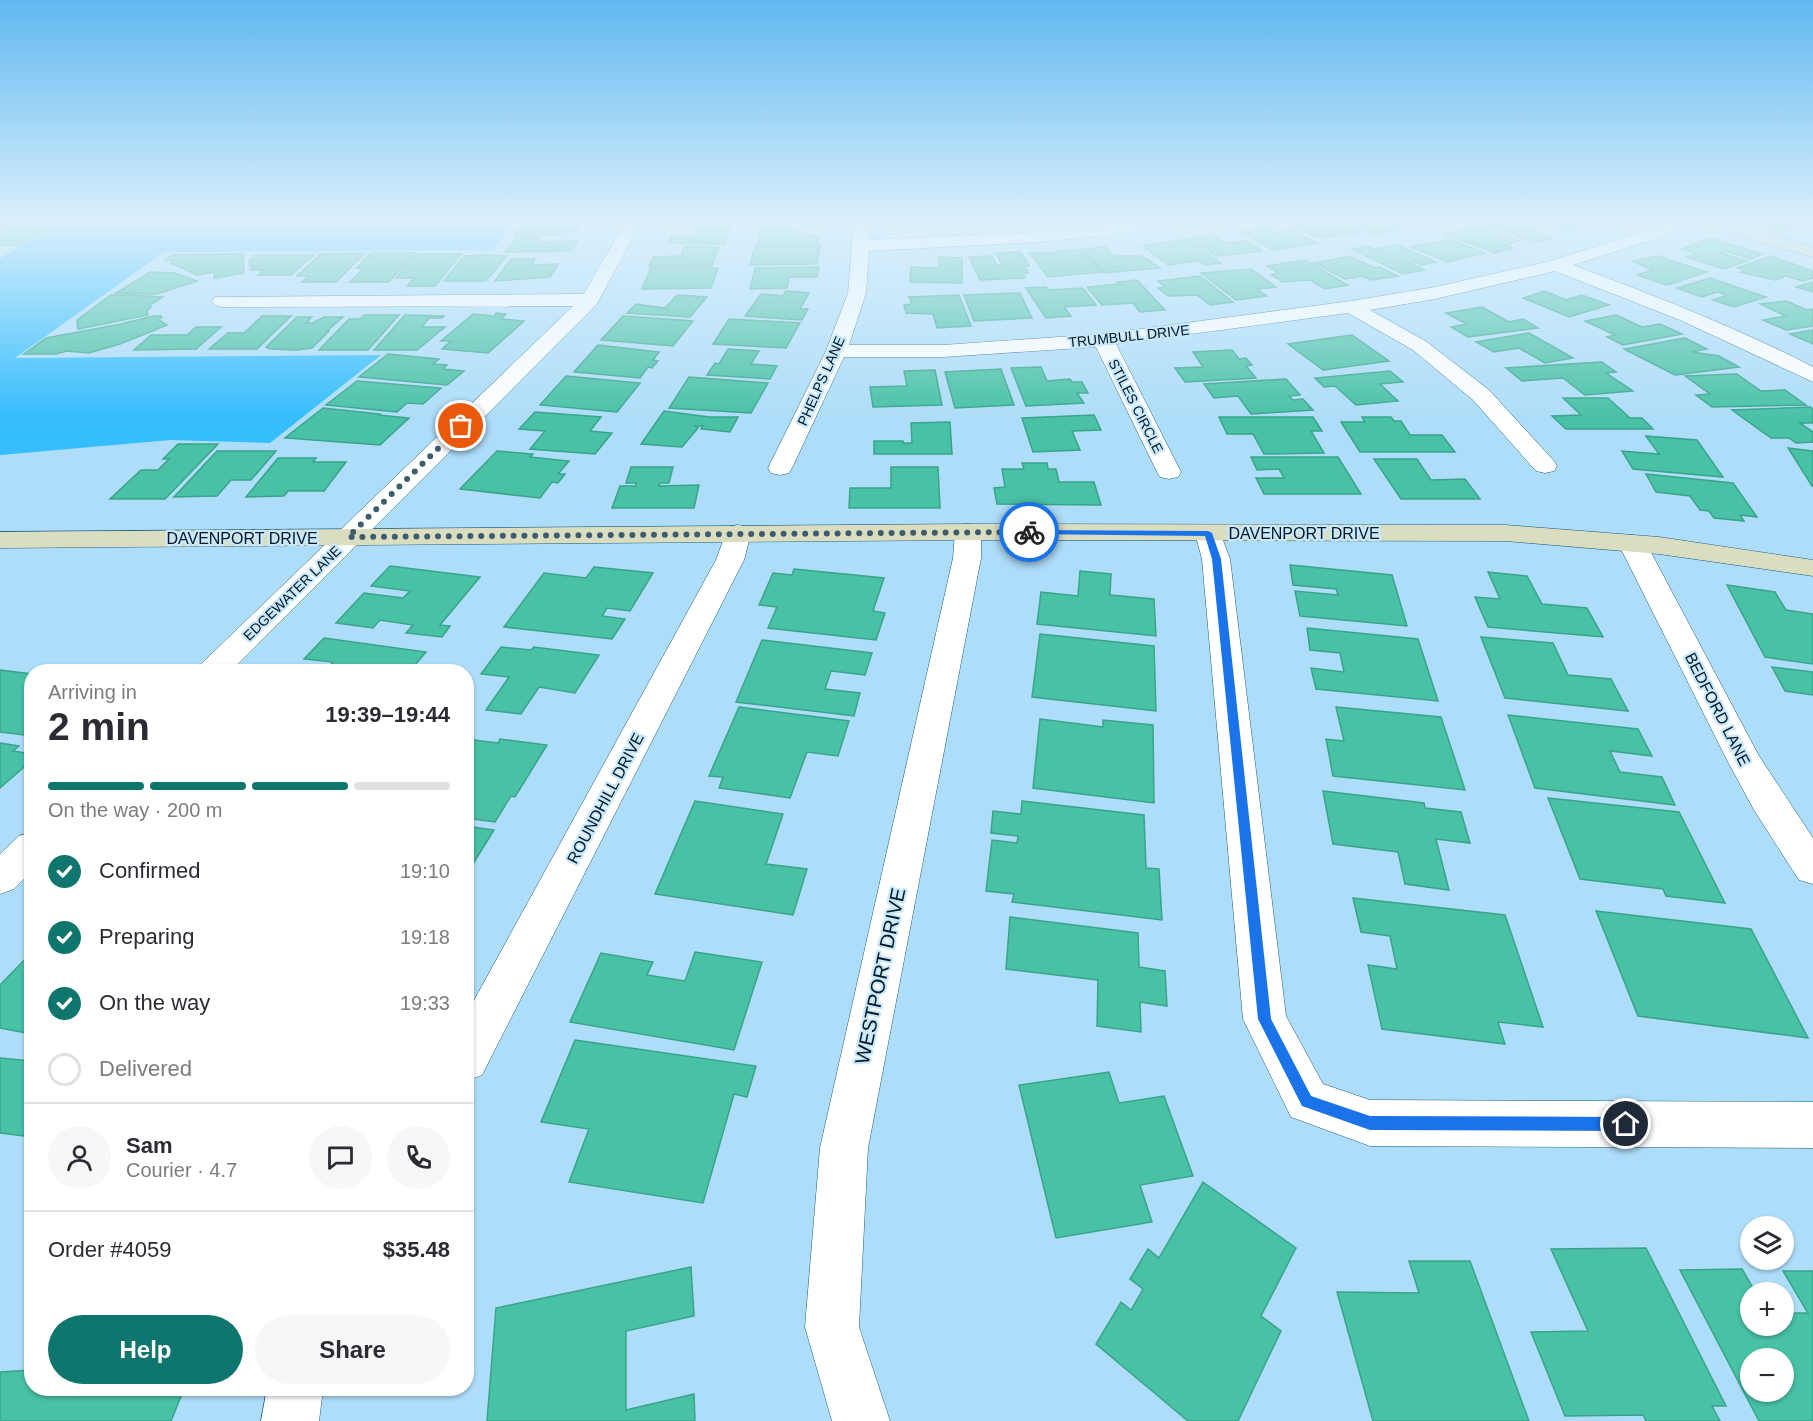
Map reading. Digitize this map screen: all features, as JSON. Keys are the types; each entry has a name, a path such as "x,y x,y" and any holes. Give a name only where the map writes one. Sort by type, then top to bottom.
{"street":[{"name":"EDGEWATER LANE","path":"219,664 590,300 598,286"},
{"name":"PHELPS LANE","path":"780,468 836,351 858,286"},
{"name":"TRUMBULL DRIVE","path":"836,351 943,351 1103,340 1351,307 1464,286"},
{"path":"1614,286 1678,310 1813,376"},
{"path":"222,301 590,300"},
{"path":"1351,307 1420,346 1481,395 1545,466"},
{"name":"STILES CIRCLE","path":"1103,340 1169,472"},
{"name":"WESTPORT DRIVE","path":"861,1421 832,1327 844,1148 967,558 968,532"},
{"name":"DAVENPORT DRIVE","path":"0,540 738,533 1505,533 1632,543 1813,568"},
{"name":"ROUNDHILL DRIVE","path":"474,1045 730,560 738,533"},
{"path":"1208,533 1216,559 1265,1019 1307,1101 1370,1123 1813,1125"},
{"name":"BEDFORD LANE","path":"1632,543 1744,760 1767,800 1813,869"},
{"path":"0,878 24,855"},
{"path":"290,1421 294,1396"}],"water":[{"path":"0,286 116,286 15,358 381,355 270,443 171,440 0,455"}],"building":[{"path":"127,286 181,286 157,294 116,293"},
{"path":"643,286 712,286 711,288 642,289"},
{"path":"751,286 787,286 787,288 750,289"},
{"path":"1143,286 1165,310 1140,312 1133,303 1102,305 1087,287"},
{"path":"1213,286 1233,302 1210,305 1197,295 1168,296 1158,288"},
{"path":"1218,286 1276,287 1257,289 1267,296 1236,300"},
{"path":"1321,286 1340,286 1325,289"},
{"path":"1735,286 1766,297 1734,307 1713,300 1727,295 1717,292 1702,297 1677,288"},
{"path":"1813,286 1813,292 1796,287"},
{"path":"1046,287 1049,290 1083,288 1096,305 1064,307 1071,316 1046,318 1026,288"},
{"path":"786,291 809,293 800,309 808,309 802,320 745,316 761,294 783,296"},
{"path":"1545,291 1566,300 1582,295 1609,305 1569,317 1523,298"},
{"path":"1020,293 1032,318 974,321 964,295"},
{"path":"111,295 163,297 150,305 148,315 78,329 77,320"},
{"path":"677,295 707,297 690,317 627,313 636,304 665,308"},
{"path":"959,295 971,326 937,328 933,314 906,313 904,305 912,304 909,297"},
{"path":"1786,301 1807,310 1813,309 1813,326 1786,330 1763,320 1786,316 1760,304"},
{"path":"1482,307 1509,322 1523,319 1538,328 1468,337 1451,327 1467,324 1446,313"},
{"path":"496,313 506,314 501,319 524,321 488,353 442,349 451,341 441,341 473,314 494,316"},
{"path":"364,315 399,315 368,350 319,350 349,319 360,319"},
{"path":"405,315 444,316 429,318 422,327 445,327 417,350 374,350"},
{"path":"1616,315 1642,327 1660,324 1682,334 1623,345 1607,337 1615,335 1585,321"},
{"path":"153,316 162,317 159,320 167,325 120,344 89,353 67,351 56,354 24,354 46,338"},
{"path":"262,316 291,316 257,349 209,349 228,333 244,333"},
{"path":"623,316 693,321 673,346 601,340"},
{"path":"297,317 312,317 306,323 313,323 324,317 343,317 312,348 296,350 266,347"},
{"path":"729,319 800,323 786,348 713,344"},
{"path":"196,327 221,327 196,349 134,350 151,335 187,335"},
{"path":"1813,330 1813,344 1790,334"},
{"path":"1529,333 1573,358 1545,363 1519,348 1494,352 1476,342"},
{"path":"1352,335 1389,361 1323,370 1288,344"},
{"path":"1685,338 1707,349 1692,352 1719,356 1739,367 1675,375 1624,349"},
{"path":"598,345 659,352 653,360 658,361 652,368 648,367 640,378 574,372"},
{"path":"728,349 759,351 751,364 777,366 770,379 707,375 715,363 719,364"},
{"path":"1232,350 1239,359 1246,358 1252,365 1246,366 1256,378 1185,382 1175,368 1203,367 1193,352"},
{"path":"388,354 439,359 433,364 447,365 443,369 464,371 447,385 359,377"},
{"path":"1602,362 1616,372 1606,373 1633,391 1585,395 1563,378 1522,381 1506,368"},
{"path":"1041,367 1047,381 1070,379 1072,382 1082,382 1088,393 1077,393 1084,403 1026,406 1011,368"},
{"path":"1001,369 1014,405 955,408 945,372"},
{"path":"935,370 942,405 873,407 870,387 907,386 904,371"},
{"path":"1390,371 1403,382 1380,384 1398,401 1356,405 1335,386 1324,387 1315,378"},
{"path":"1737,374 1761,391 1785,390 1806,405 1712,407 1696,395 1710,394 1685,376"},
{"path":"566,376 640,383 617,412 540,405"},
{"path":"689,377 768,383 751,413 669,408"},
{"path":"1286,379 1300,395 1289,396 1293,400 1303,399 1313,410 1251,414 1238,396 1214,398 1204,384"},
{"path":"357,381 441,388 423,404 407,403 397,412 326,405"},
{"path":"1563,398 1608,398 1630,418 1642,418 1653,429 1566,429 1552,416 1581,415"},
{"path":"1810,407 1813,409 1813,423 1800,423 1813,432 1813,442 1796,443 1789,438 1771,438 1732,410"},
{"path":"323,408 409,418 380,445 285,438"},
{"path":"664,411 709,417 738,417 730,432 701,429 703,426 695,426 698,428 682,447 641,444"},
{"path":"535,412 601,417 590,431 612,433 595,454 530,449 545,431 519,429"},
{"path":"1094,415 1101,430 1072,431 1080,450 1033,452 1022,418"},
{"path":"1219,417 1313,417 1322,431 1311,431 1324,453 1264,454 1253,434 1227,434"},
{"path":"1362,417 1391,417 1394,421 1401,421 1410,435 1442,435 1455,452 1360,452 1341,422 1365,422"},
{"path":"950,422 952,454 874,454 874,441 912,443 911,423"},
{"path":"1646,436 1697,440 1723,477 1633,469 1622,451 1659,454"},
{"path":"178,444 218,444 165,499 110,499 141,470 158,470 169,459 163,459"},
{"path":"1788,448 1813,451 1813,486 1812,486"},
{"path":"217,451 276,451 251,480 231,480 217,496 174,497"},
{"path":"497,451 533,454 530,457 569,461 558,474 565,474 558,483 552,482 540,498 460,489"},
{"path":"1251,457 1338,457 1361,494 1264,494 1256,478 1284,478 1279,469 1257,470"},
{"path":"278,458 316,458 313,462 346,462 324,491 288,491 284,496 246,497"},
{"path":"1374,459 1417,459 1431,480 1465,479 1480,499 1401,499"},
{"path":"1022,463 1047,463 1048,469 1056,469 1059,482 1094,482 1101,505 997,504 994,488 1005,487 1002,469 1024,469"},
{"path":"631,467 673,467 669,483 660,483 659,486 699,485 694,508 612,508 620,486 636,486 636,483 626,483"},
{"path":"891,467 938,467 940,508 849,508 850,488 891,488"},
{"path":"1646,474 1733,483 1757,517 1740,515 1744,521 1714,518 1709,511 1700,510 1690,496 1656,492"},
{"path":"1290,565 1392,575 1407,626 1300,616 1295,591 1338,595 1336,589 1293,585"},
{"path":"390,566 480,577 440,625 450,626 442,637 406,633 413,625 380,620 373,628 336,623 364,593 403,598 410,591 371,586"},
{"path":"594,567 653,573 630,611 607,608 602,616 625,619 612,639 504,627 544,573 586,578"},
{"path":"794,569 884,578 873,611 885,613 876,640 768,628 777,607 759,605 773,573 792,575"},
{"path":"1080,571 1111,574 1110,595 1154,599 1156,636 1037,624 1041,592 1078,596"},
{"path":"1488,572 1527,576 1542,604 1587,608 1603,637 1488,627 1475,597 1500,599"},
{"path":"1727,585 1775,592 1786,610 1813,614 1813,664 1765,657"},
{"path":"1307,628 1418,639 1438,701 1316,689 1311,668 1344,672 1340,653 1310,650"},
{"path":"1040,634 1154,646 1156,711 1032,697"},
{"path":"1481,637 1553,643 1568,675 1611,679 1628,711 1505,698"},
{"path":"324,638 426,652 416,664 331,664 333,662 304,659"},
{"path":"762,640 872,653 865,675 831,671 825,689 860,693 854,716 736,702"},
{"path":"501,647 531,650 534,647 599,655 575,693 539,687 521,714 486,710 509,677 481,674"},
{"path":"1772,667 1813,672 1813,695 1785,691"},
{"path":"0,670 24,673 24,735 0,732"},
{"path":"739,707 849,721 838,756 807,752 790,798 719,788 723,777 709,776"},
{"path":"1336,707 1441,717 1465,790 1333,776 1326,739 1344,741"},
{"path":"1508,715 1638,729 1652,756 1610,751 1620,772 1662,777 1675,805 1535,788"},
{"path":"1040,719 1103,727 1103,720 1153,725 1154,803 1033,788"},
{"path":"500,739 547,745 515,797 511,796 495,822 474,819 474,740 498,743"},
{"path":"0,743 19,746 13,751 24,753 24,767 0,788"},
{"path":"1323,791 1424,803 1425,808 1461,812 1470,843 1436,839 1449,890 1405,884 1398,852 1333,844"},
{"path":"1548,798 1679,812 1725,903 1666,896 1663,889 1580,879"},
{"path":"695,801 783,814 766,864 807,869 793,915 655,894"},
{"path":"1022,801 1144,815 1146,868 1159,869 1162,920 1012,902 1014,894 986,891 992,840 1017,843 1018,836 991,833 993,811 1021,814"},
{"path":"474,827 494,830 474,862"},
{"path":"1353,898 1505,915 1543,1027 1498,1022 1505,1044 1382,1029 1368,965 1397,969 1390,936 1361,932"},
{"path":"1596,911 1751,929 1808,1038 1638,1016"},
{"path":"1010,917 1138,933 1139,967 1165,971 1167,1006 1140,1002 1141,1032 1097,1026 1098,980 1006,969"},
{"path":"695,952 762,962 734,1050 570,1022 601,953 653,962 647,975 685,981"},
{"path":"24,960 24,1032 0,1028 0,985"},
{"path":"575,1040 756,1066 747,1097 734,1094 703,1203 569,1182 589,1129 541,1122"},
{"path":"0,1058 24,1060 24,1136 0,1133"},
{"path":"1109,1072 1119,1103 1164,1096 1193,1176 1140,1185 1152,1222 1056,1238 1019,1085"},
{"path":"1203,1182 1296,1248 1261,1316 1281,1331 1238,1421 1188,1421 1096,1344 1121,1302 1131,1310 1143,1289 1130,1279 1148,1249 1159,1258"},
{"path":"1646,1248 1726,1406 1712,1406 1720,1421 1646,1421 1643,1415 1565,1416 1531,1332 1588,1331 1551,1249"},
{"path":"1409,1261 1470,1261 1529,1421 1373,1421 1337,1292 1419,1293"},
{"path":"691,1267 694,1316 626,1331 626,1410 694,1394 695,1421 487,1421 496,1308"},
{"path":"1680,1270 1743,1270 1750,1282 1740,1282 1740,1336 1794,1336 1794,1313 1808,1313 1794,1289 1794,1282 1790,1282 1783,1271 1813,1271 1813,1421 1759,1421 1749,1402 1794,1402 1794,1348 1740,1348 1740,1385"},
{"path":"24,1370 24,1396 181,1396 171,1421 0,1421 0,1372"}],"way so far":[{"path":"461,426 348,537 1029,532"}],"route":[{"path":"1029,532 1208,533 1216,559 1265,1019 1307,1101 1370,1123 1626,1124"}]}
